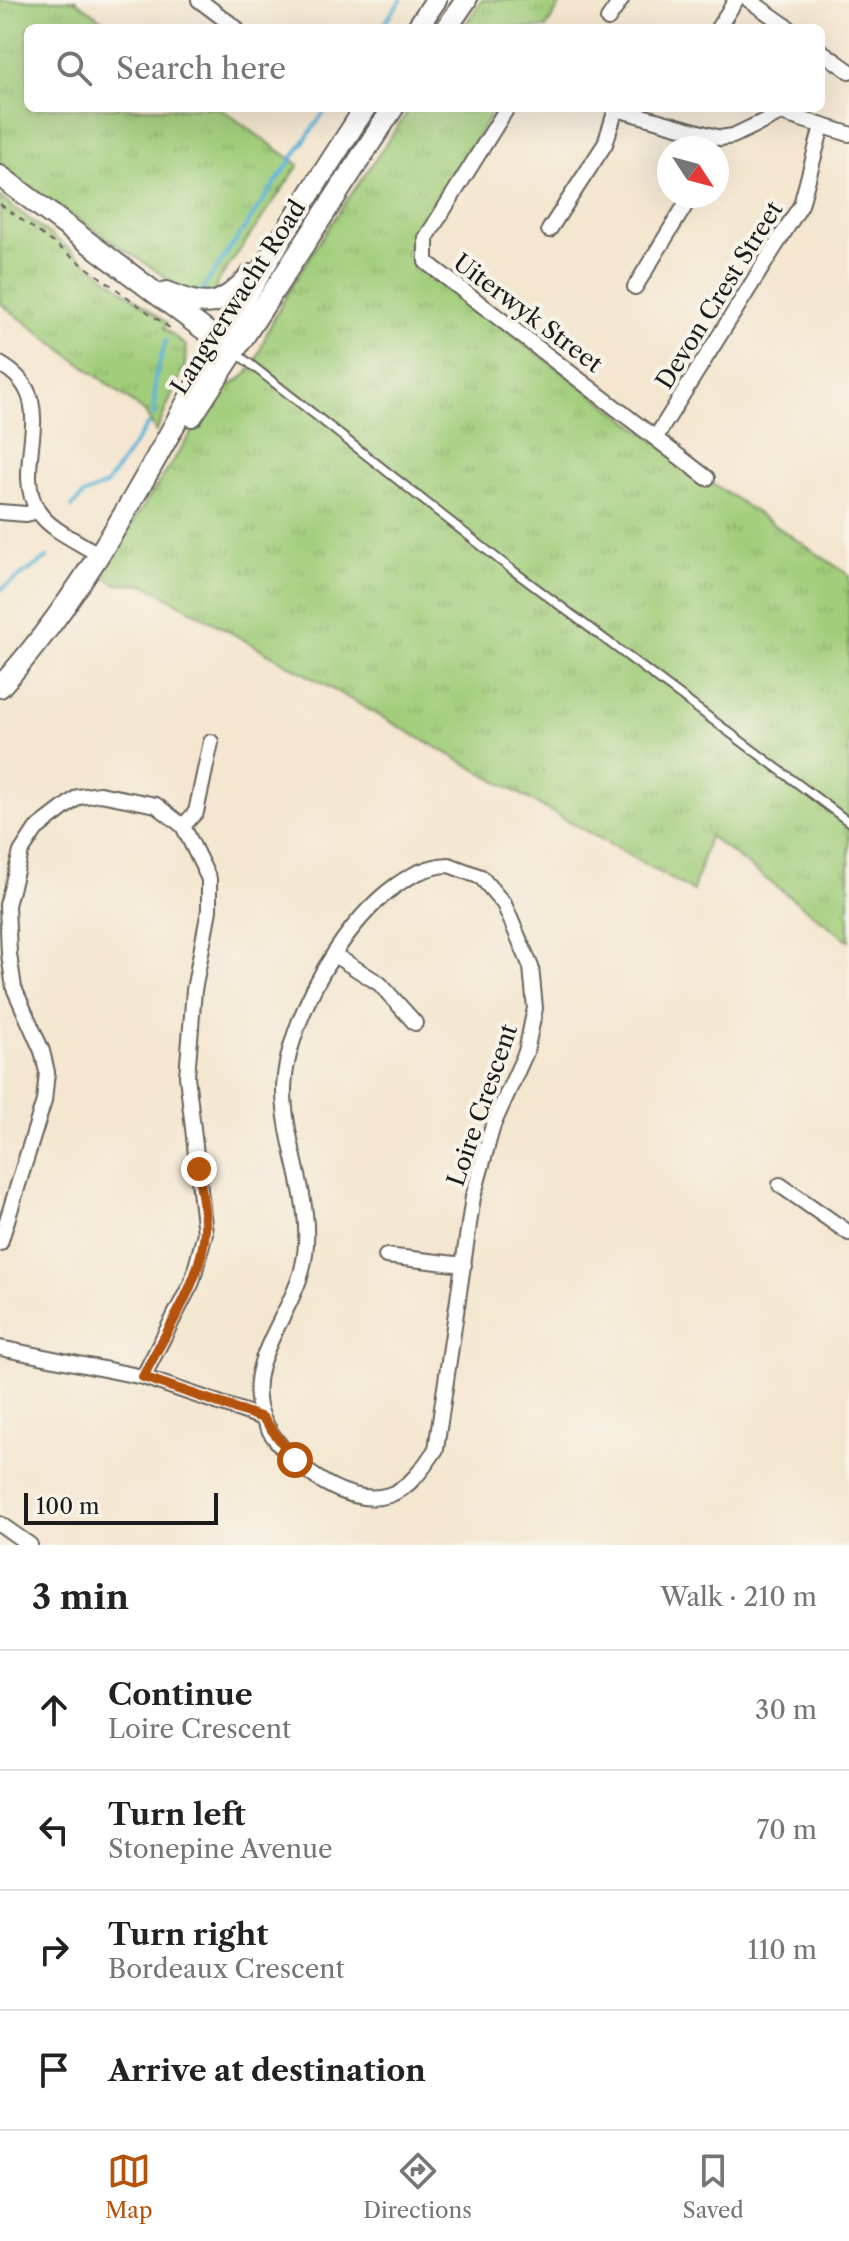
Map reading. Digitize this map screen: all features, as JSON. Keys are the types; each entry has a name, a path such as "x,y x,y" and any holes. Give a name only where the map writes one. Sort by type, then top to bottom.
{"street":[{"path":"420,24 436,0"},
{"path":"450,24 466,0"},
{"path":"608,19 621,0"},
{"path":"721,24 736,0"},
{"path":"749,0 783,24"},
{"path":"202,1 231,24"},
{"path":"825,54 849,71"},
{"name":"Langverwacht Road","path":"228,347 268,257 362,112"},
{"name":"Langverwacht Road","path":"0,687 55,619 126,512 144,493 228,347 390,112"},
{"name":"Uiterwyk Street","path":"505,112 426,238 426,262 707,478"},
{"path":"549,230 605,144 613,112"},
{"path":"625,112 694,136"},
{"path":"729,138 781,113 849,134"},
{"name":"Devon Crest Street","path":"656,437 801,205 822,126"},
{"path":"0,176 228,347"},
{"path":"635,287 684,208"},
{"path":"145,283 202,305 212,304 229,296 268,257"},
{"path":"0,364 18,378 32,402 30,483 38,511 56,528 98,554"},
{"path":"0,512 26,514 38,511"},
{"path":"183,826 196,812 211,742"},
{"path":"0,1243 44,1101 47,1072 42,1051 14,988 9,954 7,905 21,852 36,829 78,797 100,794 148,803 183,826 204,863 210,897 194,990 187,1076 205,1233 192,1282 143,1377"},
{"name":"Loire Crescent","path":"436,866 460,867 481,877 504,904 531,967 534,1023 526,1052 483,1154 464,1265 454,1303 436,1449 410,1482 389,1495 366,1497 332,1490 295,1460 263,1418 258,1377 277,1322 302,1271 307,1226 284,1089 298,1025 336,956 370,905 391,887 436,866"},
{"path":"336,956 380,984 415,1023"},
{"path":"780,1185 849,1233"},
{"path":"386,1256 464,1265"},
{"path":"0,1348 143,1377 263,1418"},
{"path":"0,1524 30,1545"}],"lane":[{"path":"228,347 507,566 849,822"}],"path":[{"path":"0,204 171,329"}],"green space":[{"path":"0,0 75,0 108,24 24,24 24,112 226,112 299,165 217,283 215,295 190,293 0,167"},
{"path":"482,0 563,0 548,24 466,24"},
{"path":"407,112 493,112 405,254 706,479 849,575 849,941 709,836 693,891 146,585 117,584 99,574 223,385 229,386 239,380 252,367 286,296"},
{"path":"0,197 167,323 164,328 186,346 185,365 156,432 145,412 0,303"}],"waterway":[{"path":"384,24 401,0"},
{"path":"199,294 324,112"},
{"path":"154,416 155,378 166,341"},
{"path":"72,507 83,495 106,485 148,424"},
{"path":"0,590 47,558"}],"route":[{"path":"199,1169 205,1217 200,1258 192,1282 143,1377 263,1418 295,1460"}]}
